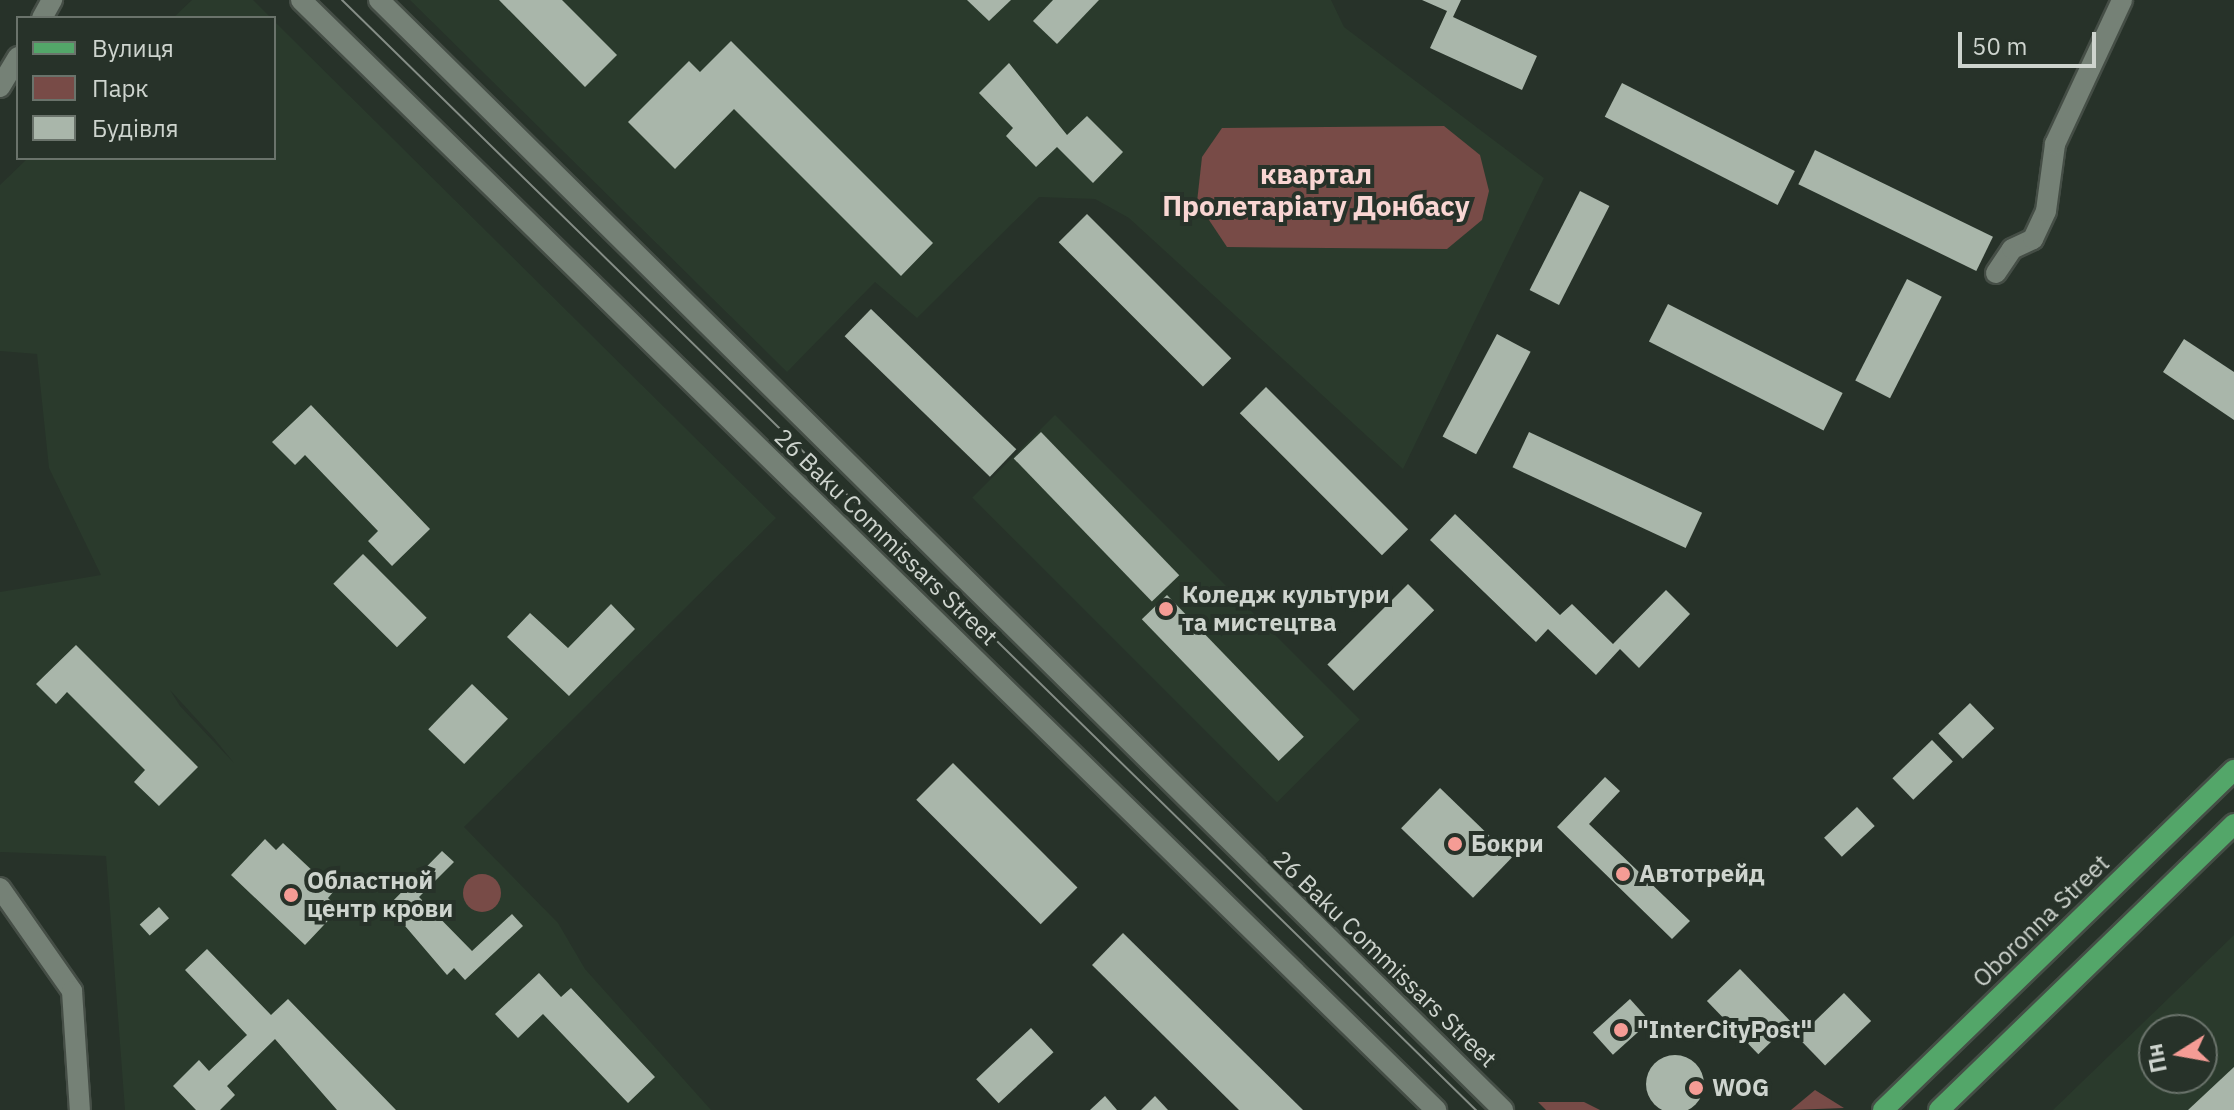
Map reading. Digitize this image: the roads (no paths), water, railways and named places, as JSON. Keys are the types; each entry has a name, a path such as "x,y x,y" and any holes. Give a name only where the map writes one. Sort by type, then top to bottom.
{"main road":[{"name":"Oboronna Street","path":"1883,1110 2234,770"},
{"path":"1939,1110 2234,824"}],"street":[{"name":"26 Baku Commissars Street","path":"301,0 1436,1110"},
{"name":"26 Baku Commissars Street","path":"379,0 1500,1109"},
{"path":"1996,273 2012,249 2033,239 2046,211 2055,144 2122,0"},
{"path":"0,87 16,60"},
{"path":"0,888 72,991 80,1110"}],"tram line":[{"path":"342,0 1476,1110"}],"place":[{"name":"Коледж культури та мистецтва","path":"1166,609"},
{"name":"Бокри","path":"1455,844"},
{"name":"Автотрейд","path":"1623,874"},
{"name":"Областной центр крови","path":"291,895"},
{"name":"\"InterCityPost\"","path":"1621,1030"},
{"name":"WOG","path":"1696,1088"}],"district":[{"name":"квартал Пролетаріату Донбасу","path":"1316,190"}]}
